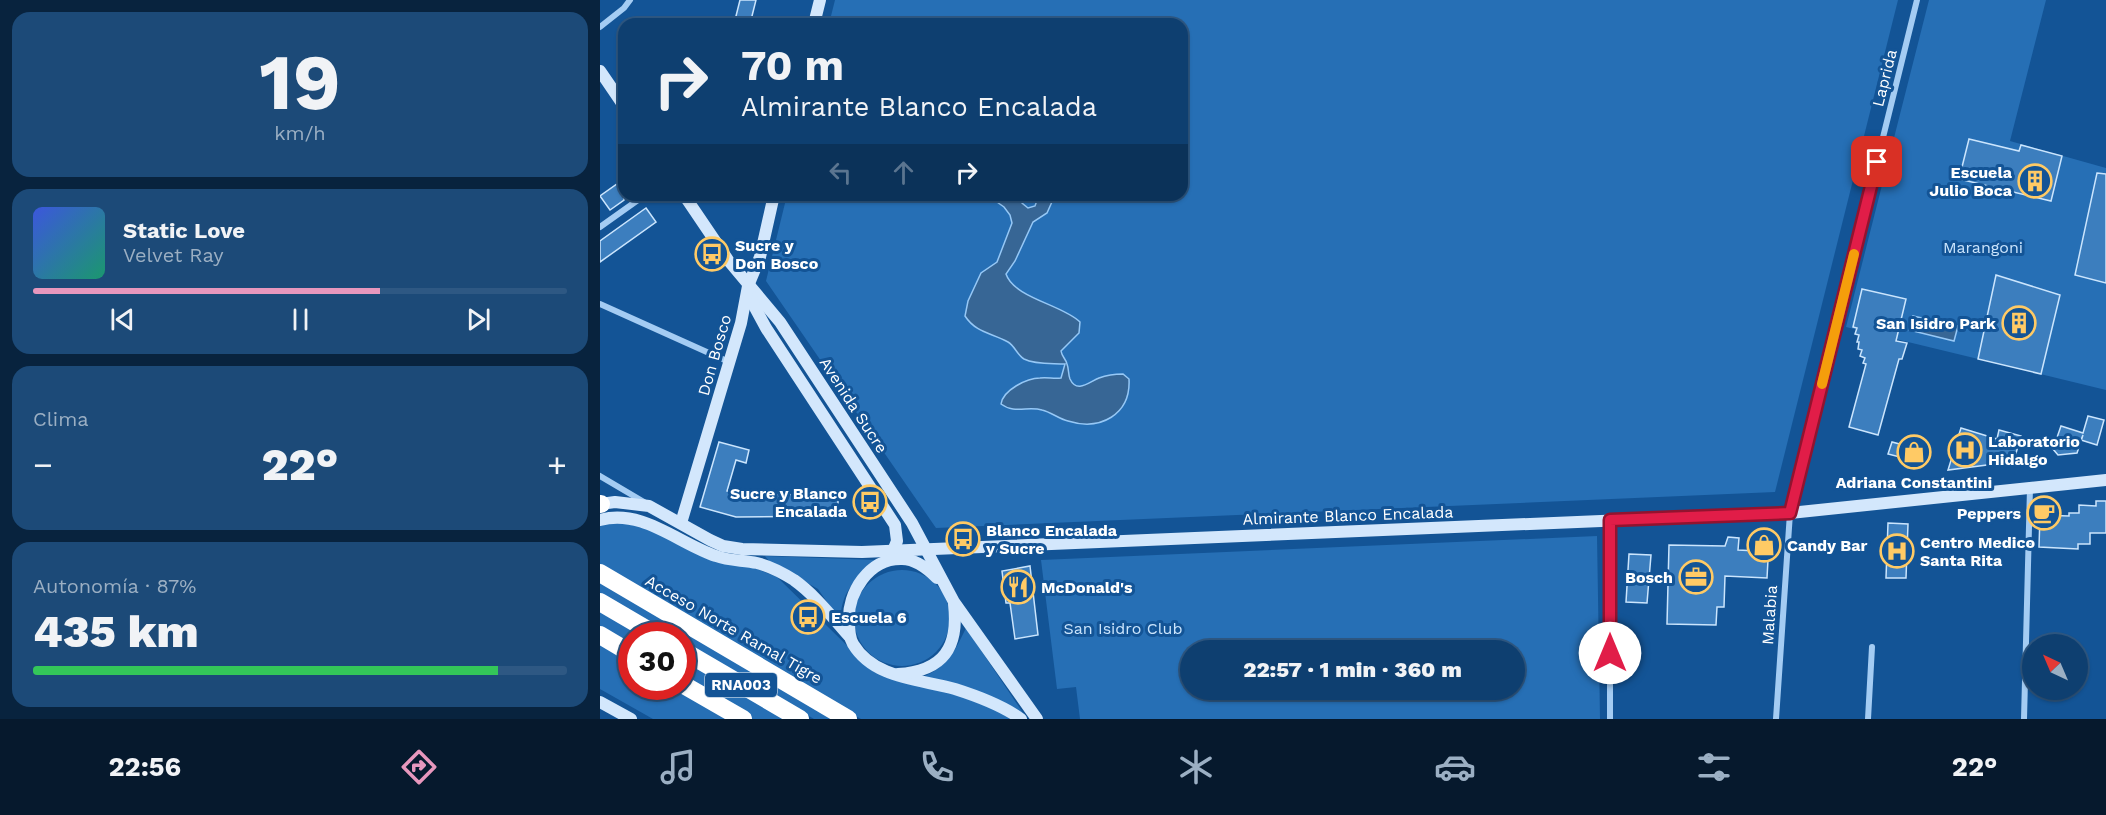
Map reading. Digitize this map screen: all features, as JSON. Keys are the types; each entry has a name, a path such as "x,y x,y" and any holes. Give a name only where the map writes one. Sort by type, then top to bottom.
{"highway":[{"name":"Acceso Norte Ramal Tigre","path":"600,573 848,719"},
{"path":"600,602 634,622"},
{"path":"600,635 618,646"},
{"name":"RNA003","path":"696,658 801,719"},
{"path":"696,692 743,719"}],"main road":[{"path":"816,18 820,0"},
{"path":"600,71 618,97"},
{"name":"Avenida Sucre","path":"688,201 728,260 780,322 912,523 943,584"},
{"name":"Don Bosco","path":"681,523 741,323 748,286 760,257 773,201"},
{"name":"Avenida Sucre","path":"748,286 753,304 765,328 895,525 897,541 895,556"},
{"name":"Almirante Blanco Encalada","path":"600,504 615,502 649,506 723,546 742,549 862,552 895,556 924,548 1790,513 2106,480"},
{"path":"600,520 620,518 649,524 712,555 759,564 782,573 807,591 849,636 853,645 866,660 877,668 908,680 954,689 991,702 1022,719"},
{"path":"849,636 848,613 851,598 868,574 895,556 924,568 943,584 954,603 1037,718"},
{"path":"895,674 909,673 933,665 945,654 954,635 956,623 954,603"},
{"path":"600,702 631,719"}],"street":[{"path":"600,27 624,8 630,0"},
{"name":"Laprida","path":"1790,513 1917,0"},
{"path":"600,227 637,201"},
{"path":"600,304 729,362"},
{"path":"600,476 649,506"},
{"path":"2024,719 2030,488"},
{"name":"Malabia","path":"1776,719 1790,513"},
{"path":"1610,520 1610,719"},
{"path":"1868,719 1872,647"}],"green space":[{"path":"835,0 1898,0 1775,492 936,528 766,281 786,201 1188,201 1188,18 830,18"},
{"name":"Marangoni","path":"1929,0 2046,0 2010,141 2106,168 2106,390 1846,327"},
{"path":"614,520 648,526 777,577 874,672 899,681 952,693 999,711 1010,719 861,719 600,566 600,523"},
{"name":"San Isidro Club","path":"1597,536 1600,719 1080,719 1076,687 1057,689 1041,560"},
{"path":"765,556 877,560 850,587 843,603 841,622 818,589 769,561"},
{"path":"902,570 920,574 936,584 946,600 950,618 946,636 936,652 920,662 902,666 884,662 868,652 858,636 854,618 858,600 868,584 884,574"},
{"path":"600,582 669,622 648,622 600,595"},
{"path":"600,610 621,622 618,622 618,642 600,632"},
{"path":"966,628 1025,716 922,677 944,664"},
{"path":"696,637 837,719 814,719 696,649"},
{"path":"600,645 618,655 618,699 600,689"},
{"path":"696,665 789,719 752,719 696,687"},
{"path":"696,699 731,719 653,719 619,700"}],"shaded area":[{"path":"996,201 1022,201 1028,208 1035,206 1037,201 1052,201 1047,213 1033,222 1015,261 1006,274 1011,282 1028,295 1080,322 1079,333 1061,351 1068,368 1069,377 1076,386 1083,386 1102,377 1117,374 1123,374 1129,379 1125,402 1119,411 1102,422 1080,424 1042,410 1011,409 1001,404 1006,394 1022,383 1035,379 1061,378 1065,364 1039,363 1024,359 1010,344 974,326 965,316 968,301 981,273 997,262 1012,223 1004,207"},
{"path":"1913,316 1958,326 1954,341 1909,330"}],"building":[{"path":"740,0 756,0 752,18 736,18"},
{"path":"1969,139 2019,151 2021,145 2062,156 2051,201 1959,179"},
{"path":"2097,173 2106,174 2106,283 2075,275"},
{"path":"618,183 618,201 623,201 610,210 600,196"},
{"path":"646,208 656,222 600,262 600,241"},
{"name":"San Isidro Park","path":"1996,275 2060,295 2041,374 1978,359"},
{"path":"1862,289 1906,299 1896,341 1907,343 1902,359 1899,359 1878,435 1849,427 1866,364 1863,363 1865,358 1860,356 1862,350 1858,349 1859,335 1855,334 1857,328 1853,327"},
{"path":"2088,416 2104,420 2097,445 2081,440 2077,453 2058,455 2053,449 2061,426 2083,433"},
{"path":"1961,428 1997,439 1999,430 2021,436 2014,460 1948,470"},
{"name":"Adriana Constantini","path":"1910,437 1926,442 1919,467 1903,463 1904,458 1888,454 1892,442 1907,446"},
{"path":"719,442 749,450 746,463 736,460 727,491 741,495 838,494 838,516 736,517 700,507"},
{"path":"2096,501 2106,501 2106,533 2090,533 2090,544 2078,544 2078,549 2039,547 2040,515 2069,516 2069,513 2079,513 2079,505 2096,506"},
{"name":"Centro Medico Santa Rita","path":"1888,523 1908,524 1906,578 1886,578"},
{"name":"Bosch","path":"1728,537 1739,538 1738,550 1758,551 1759,542 1769,542 1767,578 1725,576 1724,607 1717,607 1716,625 1667,624 1669,545 1725,546"},
{"path":"1629,554 1651,555 1647,603 1626,602"},
{"name":"McDonald's","path":"1030,566 1038,635 1015,639 1010,603 1006,603 1002,571"}],"slow traffic":[{"path":"1822,384 1854,254"}],"place":[{"name":"Escuela Julio Boca","path":"2035,181"},
{"name":"Sucre y Don Bosco","path":"712,254"},
{"name":"San Isidro Park","path":"2019,323"},
{"name":"Laboratorio Hidalgo","path":"1965,450"},
{"name":"Adriana Constantini","path":"1914,452"},
{"name":"Sucre y Blanco Encalada","path":"870,502"},
{"name":"Peppers","path":"2044,513"},
{"name":"Blanco Encalada y Sucre","path":"963,539"},
{"name":"Candy Bar","path":"1764,545"},
{"name":"Centro Medico Santa Rita","path":"1897,551"},
{"name":"Bosch","path":"1696,577"},
{"name":"McDonald's","path":"1018,587"},
{"name":"Escuela 6","path":"808,617"}],"route":[{"path":"1610,653 1610,520 1790,513 1877,162"}]}
